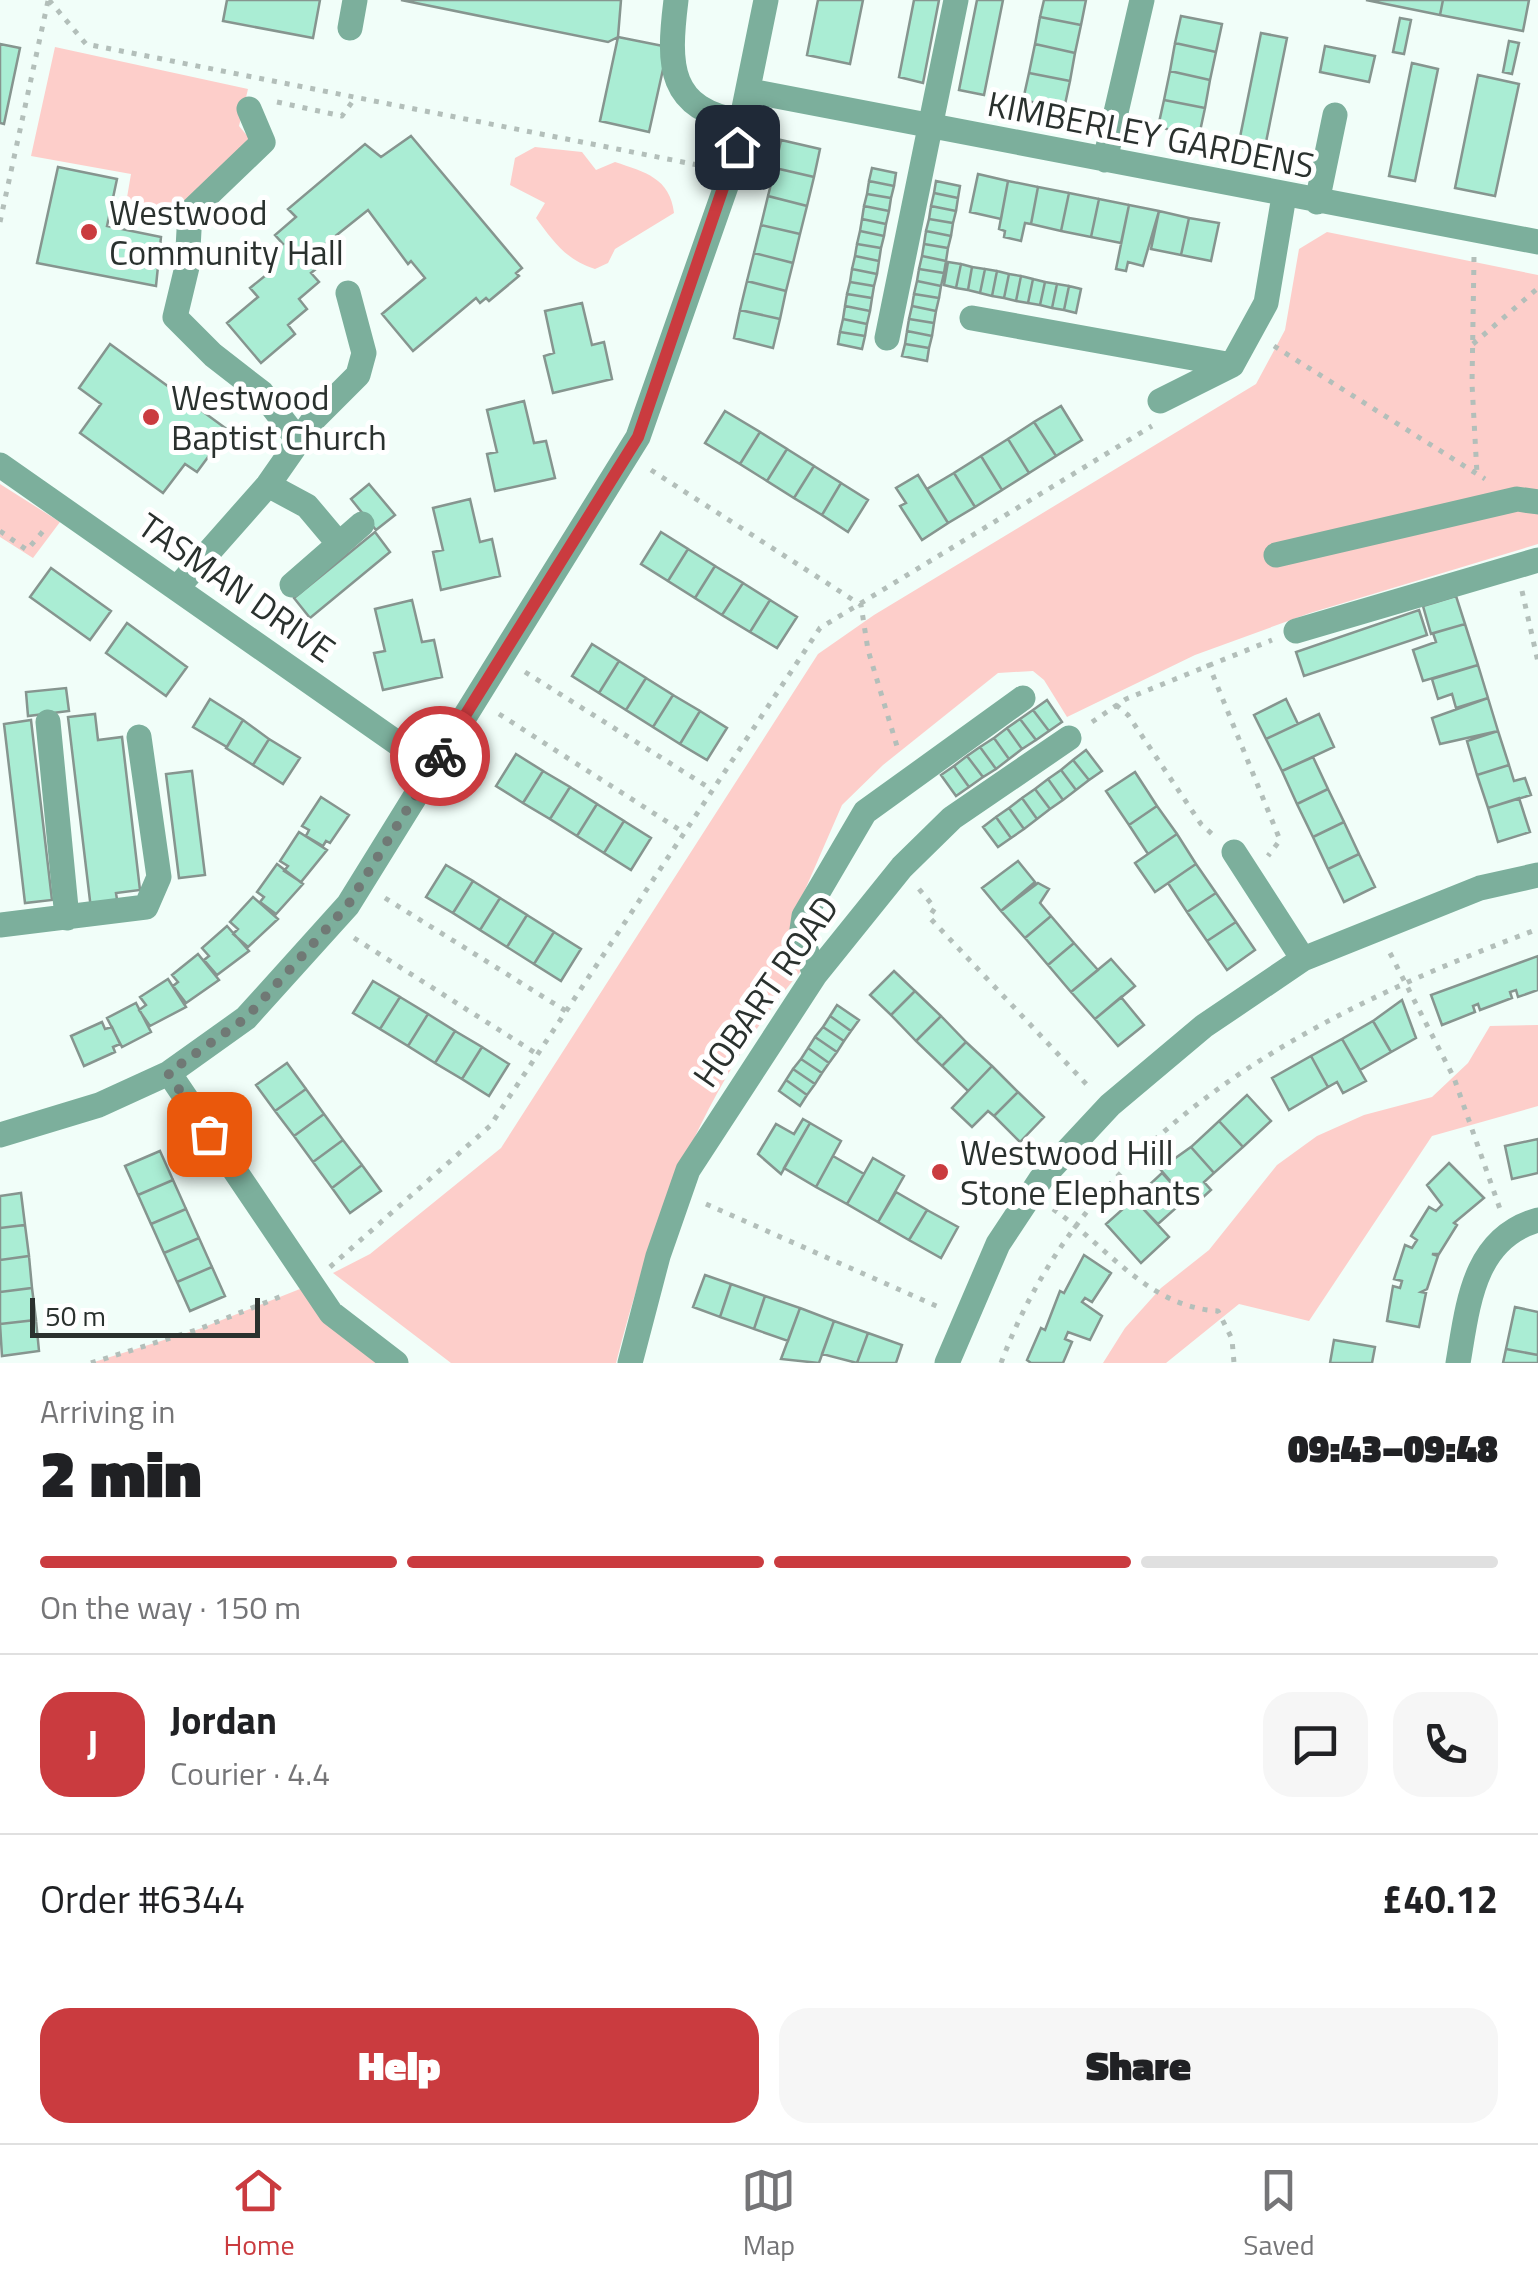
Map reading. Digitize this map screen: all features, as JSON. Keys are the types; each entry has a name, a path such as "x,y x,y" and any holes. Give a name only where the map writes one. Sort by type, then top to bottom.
{"street":[{"path":"350,28 356,0"},
{"path":"676,0 672,62 679,84 692,103 711,117 743,122"},
{"path":"0,1135 99,1105 168,1073 246,1018 332,924 362,883 638,437 731,172 766,0"},
{"path":"887,338 956,0"},
{"path":"1105,160 1142,0"},
{"name":"KIMBERLEY GARDENS","path":"750,91 1538,242"},
{"path":"249,109 263,142 190,212 187,268 175,317 213,356 262,393 298,440"},
{"path":"1317,202 1335,115"},
{"path":"1160,401 1232,365 1266,303 1284,196"},
{"path":"178,588 268,485 298,440 358,375 364,354 348,293"},
{"path":"972,318 1232,365"},
{"name":"TASMAN DRIVE","path":"0,465 433,768"},
{"path":"268,485 307,506 339,544"},
{"path":"1276,555 1527,500"},
{"path":"292,585 362,524"},
{"path":"1296,631 1527,562"},
{"path":"814,974 801,936 804,916 865,812 1023,698"},
{"path":"48,722 67,918"},
{"path":"0,925 146,907 159,877 140,738"},
{"name":"HOBART ROAD","path":"630,1363 658,1256 688,1170 814,974 902,867 952,818 1069,738"},
{"path":"1234,852 1304,958"},
{"path":"947,1363 964,1316 1016,1214 1041,1179 1110,1105 1204,1026 1304,958 1480,888 1538,875"},
{"path":"168,1073 331,1313 396,1363"},
{"path":"1458,1363 1479,1267 1508,1231 1538,1220"}],"path":[{"path":"49,0 86,44 731,172"},
{"path":"0,222 49,0"},
{"path":"249,109 252,97 342,116 355,97"},
{"path":"1475,231 1477,474"},
{"path":"1473,344 1538,288"},
{"path":"1250,332 1477,474 1527,500"},
{"path":"92,1363 199,1329 310,1285 490,1126 820,628 1164,418 1160,401"},
{"path":"627,455 862,605 868,650 900,751 886,795"},
{"path":"0,531 28,550 62,508"},
{"path":"1527,562 1538,662"},
{"path":"1069,738 1116,705 1208,663 1296,631"},
{"path":"502,657 711,789"},
{"path":"1208,663 1280,840 1252,879"},
{"path":"476,700 684,832"},
{"path":"1116,705 1128,715 1200,824 1234,852"},
{"path":"902,867 934,908 929,917 1110,1105"},
{"path":"362,883 566,1011"},
{"path":"332,924 537,1054"},
{"path":"1001,1363 1056,1248 1170,1126 1223,1081 1404,980 1538,929"},
{"path":"1404,980 1454,1078 1508,1231"},
{"path":"680,1194 964,1316"},
{"path":"1076,1225 1150,1290 1189,1309 1218,1311 1232,1339 1234,1363"}],"shaded area":[{"path":"55,47 248,89 239,126 255,145 176,221 124,215 131,174 31,156"},
{"path":"535,147 582,152 596,170 615,162 646,173 667,192 674,213 615,249 608,263 595,269 585,265 561,249 536,218 545,203 510,185 515,158"},
{"path":"1327,232 1538,275 1538,544 1310,613 1195,655 1067,717 1044,680 1033,671 998,673 883,765 842,805 794,915 801,971 737,1060 686,1156 647,1258 616,1363 451,1363 333,1273 370,1254 501,1148 818,654 874,615 1256,384 1285,330 1299,249"},
{"path":"0,484 60,522 33,558 0,537"},
{"path":"1538,1025 1538,1106 1432,1136 1309,1321 1239,1304 1166,1363 1103,1363 1125,1328 1161,1288 1209,1250 1277,1165 1317,1136 1364,1115 1432,1097 1468,1063 1490,1026"},
{"path":"310,1285 396,1363 91,1363 199,1329"}],"building":[{"path":"227,0 320,0 313,38 223,21"},
{"path":"401,0 621,0 618,37 608,42"},
{"path":"818,0 863,0 850,64 807,55"},
{"path":"914,0 939,0 923,83 899,77"},
{"path":"977,0 1003,0 984,95 959,90"},
{"path":"1044,0 1086,0 1081,25 1040,17"},
{"path":"1366,0 1443,0 1440,15"},
{"path":"1443,0 1529,0 1523,31 1440,15"},
{"path":"1181,16 1222,24 1216,52 1175,43"},
{"path":"1040,17 1081,25 1075,53 1035,44"},
{"path":"1400,18 1411,20 1404,54 1393,52"},
{"path":"1261,33 1287,38 1264,152 1238,147"},
{"path":"618,37 668,47 649,132 600,121"},
{"path":"1509,41 1519,43 1512,74 1503,72"},
{"path":"1175,43 1216,52 1210,80 1170,71"},
{"path":"0,44 20,48 4,124 0,123"},
{"path":"1035,44 1075,53 1070,81 1029,73"},
{"path":"1325,46 1375,56 1369,82 1320,72"},
{"path":"1412,63 1438,69 1415,181 1389,176"},
{"path":"1170,71 1210,80 1205,108 1164,100"},
{"path":"1029,73 1070,81 1064,109 1023,100"},
{"path":"1478,75 1519,84 1495,196 1455,188"},
{"path":"1164,100 1205,108 1199,136 1158,127"},
{"path":"411,136 522,268 516,273 519,276 489,301 486,298 480,303 476,298 413,351 382,314 425,278 411,261 408,264 368,210 323,246 332,256 311,273 319,282 299,299 307,309 288,325 295,334 261,363 227,323 258,297 250,288 271,271 263,262 283,244 275,235 296,217 288,209 365,144 381,157"},
{"path":"781,140 820,149 814,177 775,168"},
{"name":"Westwood Community Hall","path":"58,167 117,179 107,226 161,237 156,286 37,263"},
{"path":"775,168 814,177 807,206 768,196"},
{"path":"872,168 896,173 894,186 869,181"},
{"path":"978,174 1008,181 1001,219 970,212"},
{"path":"869,181 894,186 891,198 867,194"},
{"path":"936,181 960,186 958,198 934,193"},
{"path":"1008,181 1038,187 1031,224 1025,223 1021,241 1004,237 1005,231 999,229"},
{"path":"1038,187 1069,193 1061,231 1031,224"},
{"path":"934,193 958,198 956,211 931,206"},
{"path":"1069,193 1099,199 1091,237 1061,231"},
{"path":"867,194 891,198 889,211 864,206"},
{"path":"768,196 807,206 800,234 761,225"},
{"path":"1099,199 1129,205 1121,243 1091,237"},
{"path":"1129,205 1159,211 1143,266 1128,262 1126,271 1116,269"},
{"path":"864,206 889,211 886,224 862,219"},
{"path":"931,206 956,211 953,223 929,219"},
{"path":"1159,211 1189,218 1181,255 1151,249"},
{"path":"1189,218 1219,223 1211,261 1181,255"},
{"path":"862,219 886,224 884,236 860,231"},
{"path":"929,219 953,223 951,236 926,231"},
{"path":"761,225 800,234 793,263 754,253"},
{"path":"860,231 884,236 881,248 857,244"},
{"path":"926,231 951,236 948,248 924,244"},
{"path":"857,244 881,248 879,261 855,256"},
{"path":"924,244 948,248 946,261 922,256"},
{"path":"754,253 793,263 786,291 747,281"},
{"path":"855,256 879,261 877,274 852,269"},
{"path":"922,256 946,261 944,273 919,269"},
{"path":"948,262 961,264 956,288 944,285"},
{"path":"961,264 972,267 968,290 956,288"},
{"path":"972,267 985,269 980,293 968,290"},
{"path":"852,269 877,274 874,286 850,282"},
{"path":"919,269 944,273 941,286 917,281"},
{"path":"985,269 997,271 992,296 980,293"},
{"path":"997,271 1009,274 1004,298 992,296"},
{"path":"1009,274 1021,276 1016,301 1004,298"},
{"path":"1021,276 1033,279 1028,303 1016,301"},
{"path":"1033,279 1045,282 1040,305 1028,303"},
{"path":"747,281 786,291 780,319 740,310"},
{"path":"917,281 941,286 939,298 914,294"},
{"path":"850,282 874,286 872,298 847,294"},
{"path":"1045,282 1057,284 1052,308 1040,305"},
{"path":"1057,284 1069,286 1064,310 1052,308"},
{"path":"1069,286 1081,289 1076,313 1064,310"},
{"path":"847,294 872,298 870,311 845,306"},
{"path":"914,294 939,298 936,311 912,306"},
{"path":"582,303 592,345 604,342 612,379 553,393 544,356 554,353 545,311"},
{"path":"845,306 870,311 867,324 843,319"},
{"path":"912,306 936,311 934,323 909,319"},
{"path":"740,310 780,319 773,348 734,338"},
{"path":"843,319 867,324 865,336 840,332"},
{"path":"909,319 934,323 932,336 907,331"},
{"path":"907,331 932,336 929,348 905,344"},
{"path":"840,332 865,336 862,349 838,344"},
{"name":"Westwood Baptist Church","path":"110,344 228,430 197,472 185,464 163,493 80,433 101,404 79,388"},
{"path":"905,344 929,348 927,361 902,356"},
{"path":"524,401 534,443 546,441 555,478 495,491 487,454 497,452 487,410"},
{"path":"1061,406 1082,440 1056,456 1034,422"},
{"path":"725,411 760,432 740,464 705,443"},
{"path":"1034,422 1056,456 1029,473 1008,439"},
{"path":"760,432 787,449 767,481 740,464"},
{"path":"1008,439 1029,473 1002,490 981,456"},
{"path":"787,449 814,466 794,498 767,481"},
{"path":"981,456 1002,490 975,507 954,473"},
{"path":"814,466 841,483 822,515 794,498"},
{"path":"954,473 975,507 948,523 927,489"},
{"path":"918,475 948,523 922,540 900,506 906,503 896,488"},
{"path":"841,483 868,500 848,532 822,515"},
{"path":"369,484 395,515 376,530 351,499"},
{"path":"470,499 480,542 492,539 500,576 441,590 433,552 443,550 433,508"},
{"path":"375,532 390,552 310,618 294,598"},
{"path":"661,532 688,549 668,581 641,564"},
{"path":"688,549 715,566 695,598 668,581"},
{"path":"715,566 743,583 722,615 695,598"},
{"path":"51,568 111,611 90,640 30,597"},
{"path":"743,583 770,600 750,632 722,615"},
{"path":"1456,596 1465,624 1431,634 1423,606"},
{"path":"412,600 422,642 434,640 442,677 383,690 374,653 385,651 375,609"},
{"path":"770,600 797,617 777,648 750,632"},
{"path":"1419,610 1427,635 1304,676 1296,652"},
{"path":"127,623 187,667 166,696 106,653"},
{"path":"1465,624 1478,665 1423,681 1413,650 1436,642 1433,633"},
{"path":"592,644 619,661 599,693 572,676"},
{"path":"619,661 646,678 626,710 599,693"},
{"path":"1478,665 1488,698 1456,708 1452,694 1438,699 1432,679"},
{"path":"646,678 673,695 653,727 626,710"},
{"path":"66,688 69,711 28,716 26,692"},
{"path":"673,695 700,711 680,744 653,727"},
{"path":"1488,698 1498,731 1440,744 1432,718"},
{"path":"210,699 243,720 227,747 193,727"},
{"path":"1286,699 1298,724 1266,739 1254,715"},
{"path":"1047,700 1062,722 1049,731 1033,710"},
{"path":"1033,710 1049,731 1036,740 1020,719"},
{"path":"700,711 727,728 707,760 680,744"},
{"path":"95,714 98,740 122,737 140,890 116,893 118,906 91,909 68,717"},
{"path":"1319,714 1334,747 1282,771 1266,739"},
{"path":"1020,719 1036,740 1022,749 1007,728"},
{"path":"31,720 52,900 25,903 4,724"},
{"path":"243,720 269,739 253,765 226,748"},
{"path":"1007,728 1022,749 1009,759 994,738"},
{"path":"1498,731 1509,765 1477,775 1467,741"},
{"path":"994,738 1009,759 996,769 980,747"},
{"path":"269,739 300,758 283,784 253,765"},
{"path":"980,747 996,769 983,777 967,756"},
{"path":"1086,750 1102,771 1089,780 1073,760"},
{"path":"516,754 543,771 523,803 496,786"},
{"path":"967,756 983,777 969,787 954,766"},
{"path":"1313,757 1328,789 1297,804 1282,771"},
{"path":"1073,760 1089,780 1076,790 1061,770"},
{"path":"1509,765 1514,781 1525,778 1531,795 1488,808 1477,775"},
{"path":"954,766 969,787 956,796 941,775"},
{"path":"1061,770 1076,790 1063,800 1048,779"},
{"path":"192,771 205,875 179,878 166,774"},
{"path":"543,771 570,787 550,819 523,803"},
{"path":"1135,772 1157,806 1129,825 1106,791"},
{"path":"1048,779 1063,800 1050,809 1035,789"},
{"path":"570,787 597,804 577,836 550,819"},
{"path":"1035,789 1050,809 1037,819 1022,798"},
{"path":"1328,789 1344,822 1313,837 1297,804"},
{"path":"321,797 349,815 330,843 326,841 323,846 306,836 309,830 302,826"},
{"path":"1022,798 1037,819 1024,829 1009,808"},
{"path":"1519,798 1530,832 1498,842 1488,808"},
{"path":"597,804 624,821 604,853 577,836"},
{"path":"1157,806 1177,834 1148,854 1129,825"},
{"path":"1009,808 1024,829 1011,838 996,817"},
{"path":"996,817 1011,838 998,847 983,827"},
{"path":"624,821 651,838 631,870 604,853"},
{"path":"1344,822 1359,854 1328,869 1313,837"},
{"path":"299,832 327,850 301,882 284,871 288,866 280,861"},
{"path":"1177,834 1196,864 1155,892 1135,863"},
{"path":"1359,854 1375,887 1344,902 1328,869"},
{"path":"1018,861 1035,882 1001,911 982,888"},
{"path":"277,864 303,884 276,914 260,902 264,897 257,892"},
{"path":"1196,864 1216,893 1187,912 1168,883"},
{"path":"446,865 473,881 453,913 426,897"},
{"path":"473,881 500,898 480,930 453,913"},
{"path":"1038,883 1049,889 1040,903 1051,916 1025,938 1001,911"},
{"path":"1216,893 1236,922 1207,941 1187,912"},
{"path":"253,897 278,919 248,947 233,934 238,929 230,922"},
{"path":"500,898 527,915 507,947 480,930"},
{"path":"527,915 554,932 534,964 507,947"},
{"path":"1051,916 1074,943 1048,965 1025,938"},
{"path":"1236,922 1255,950 1227,970 1207,941"},
{"path":"227,926 249,951 217,975 204,960 209,956 202,948"},
{"path":"554,932 581,949 561,981 534,964"},
{"path":"1074,943 1098,970 1071,992 1048,965"},
{"path":"198,954 219,980 186,1003 173,986 178,982 172,975"},
{"path":"1538,956 1538,990 1518,997 1516,990 1510,992 1512,998 1480,1010 1478,1004 1473,1006 1475,1012 1442,1025 1431,995"},
{"path":"1111,959 1135,986 1095,1019 1071,992"},
{"path":"894,971 915,991 891,1015 870,995"},
{"path":"168,979 186,1007 150,1026 139,1010 146,1005 140,997"},
{"path":"373,981 400,997 380,1029 353,1013"},
{"path":"915,991 941,1016 916,1041 891,1015"},
{"path":"400,997 428,1014 408,1046 380,1029"},
{"path":"1121,997 1144,1025 1118,1046 1095,1019"},
{"path":"1402,1000 1416,1038 1391,1052 1373,1021"},
{"path":"136,1003 151,1032 122,1047 107,1018"},
{"path":"837,1005 859,1020 851,1031 830,1016"},
{"path":"428,1014 455,1031 435,1063 408,1046"},
{"path":"830,1016 851,1031 844,1041 823,1027"},
{"path":"941,1016 966,1042 942,1066 916,1041"},
{"path":"1373,1021 1391,1052 1360,1070 1342,1039"},
{"path":"102,1022 105,1029 112,1027 120,1044 113,1047 115,1052 84,1066 71,1036"},
{"path":"823,1027 844,1041 837,1052 815,1037"},
{"path":"455,1031 482,1047 462,1079 435,1063"},
{"path":"815,1037 837,1052 829,1063 808,1048"},
{"path":"1342,1039 1366,1081 1343,1093 1337,1082 1328,1087 1311,1056"},
{"path":"966,1042 992,1066 968,1091 942,1066"},
{"path":"482,1047 509,1064 489,1096 462,1079"},
{"path":"808,1048 829,1063 822,1073 801,1059"},
{"path":"1311,1056 1328,1087 1289,1110 1272,1078"},
{"path":"801,1059 822,1073 815,1084 793,1069"},
{"path":"287,1063 306,1089 275,1111 256,1085"},
{"path":"992,1066 1018,1092 994,1116 988,1111 972,1127 952,1108"},
{"path":"793,1069 815,1084 807,1095 786,1080"},
{"path":"786,1080 807,1095 800,1106 779,1091"},
{"path":"306,1089 324,1114 294,1136 275,1111"},
{"path":"1018,1092 1044,1117 1020,1142 994,1116"},
{"path":"1247,1095 1271,1121 1243,1147 1219,1121"},
{"path":"324,1114 343,1140 313,1162 294,1136"},
{"path":"803,1119 810,1123 781,1174 758,1154 776,1124 794,1134"},
{"path":"1219,1121 1243,1147 1214,1173 1191,1147"},
{"path":"810,1123 841,1141 816,1187 784,1168"},
{"path":"1538,1139 1538,1173 1512,1179 1505,1146"},
{"path":"343,1140 362,1165 332,1188 313,1162"},
{"path":"1191,1147 1214,1173 1204,1182 1211,1190 1200,1200 1193,1192 1186,1199 1160,1169"},
{"path":"160,1151 173,1180 138,1195 125,1166"},
{"path":"833,1156 864,1174 847,1204 816,1187"},
{"path":"873,1158 904,1176 878,1222 847,1204"},
{"path":"1449,1163 1484,1198 1454,1223 1457,1225 1439,1254 1432,1254 1438,1256 1427,1289 1421,1292 1426,1293 1419,1327 1387,1321 1393,1286 1400,1288 1402,1281 1394,1279 1405,1245 1412,1248 1417,1240 1411,1236 1429,1207 1436,1211 1442,1205 1427,1185"},
{"path":"362,1165 381,1191 350,1213 332,1188"},
{"path":"1162,1173 1186,1199 1158,1224 1134,1199"},
{"path":"173,1180 186,1209 151,1224 138,1195"},
{"path":"896,1192 927,1210 909,1240 878,1222"},
{"path":"21,1193 25,1225 0,1228 0,1196"},
{"path":"1134,1199 1169,1237 1141,1263 1106,1224"},
{"path":"186,1209 199,1238 164,1253 151,1224"},
{"path":"927,1210 958,1227 941,1258 909,1240"},
{"path":"25,1225 29,1256 0,1260 0,1228"},
{"path":"199,1238 212,1267 177,1282 164,1253"},
{"path":"1084,1255 1111,1273 1092,1302 1085,1298 1082,1302 1102,1316 1090,1340 1068,1332 1065,1339 1072,1342 1063,1363 1031,1363 1027,1360 1041,1328 1045,1330 1060,1291 1064,1293"},
{"path":"29,1256 32,1288 0,1292 0,1260"},
{"path":"212,1267 225,1296 190,1311 177,1282"},
{"path":"705,1275 731,1284 720,1317 693,1307"},
{"path":"731,1284 765,1296 754,1329 720,1317"},
{"path":"32,1288 36,1320 0,1324 0,1292"},
{"path":"765,1296 800,1308 788,1341 754,1329"},
{"path":"1515,1307 1538,1312 1538,1355 1506,1349"},
{"path":"800,1308 834,1321 819,1363 781,1359"},
{"path":"36,1320 39,1351 2,1356 0,1324"},
{"path":"834,1321 868,1333 857,1363 822,1354"},
{"path":"868,1333 902,1345 896,1363 857,1363"},
{"path":"1334,1340 1375,1347 1372,1363 1330,1363"},
{"path":"1506,1349 1538,1355 1538,1363 1503,1363"}],"way so far":[{"path":"209,1134 168,1073 246,1018 348,905 440,756"}],"place":[{"name":"Westwood Community Hall","path":"89,232"},
{"name":"Westwood Baptist Church","path":"151,417"},
{"name":"Westwood Hill Stone Elephants","path":"940,1172"}],"route":[{"path":"440,756 638,437 737,147"}]}
